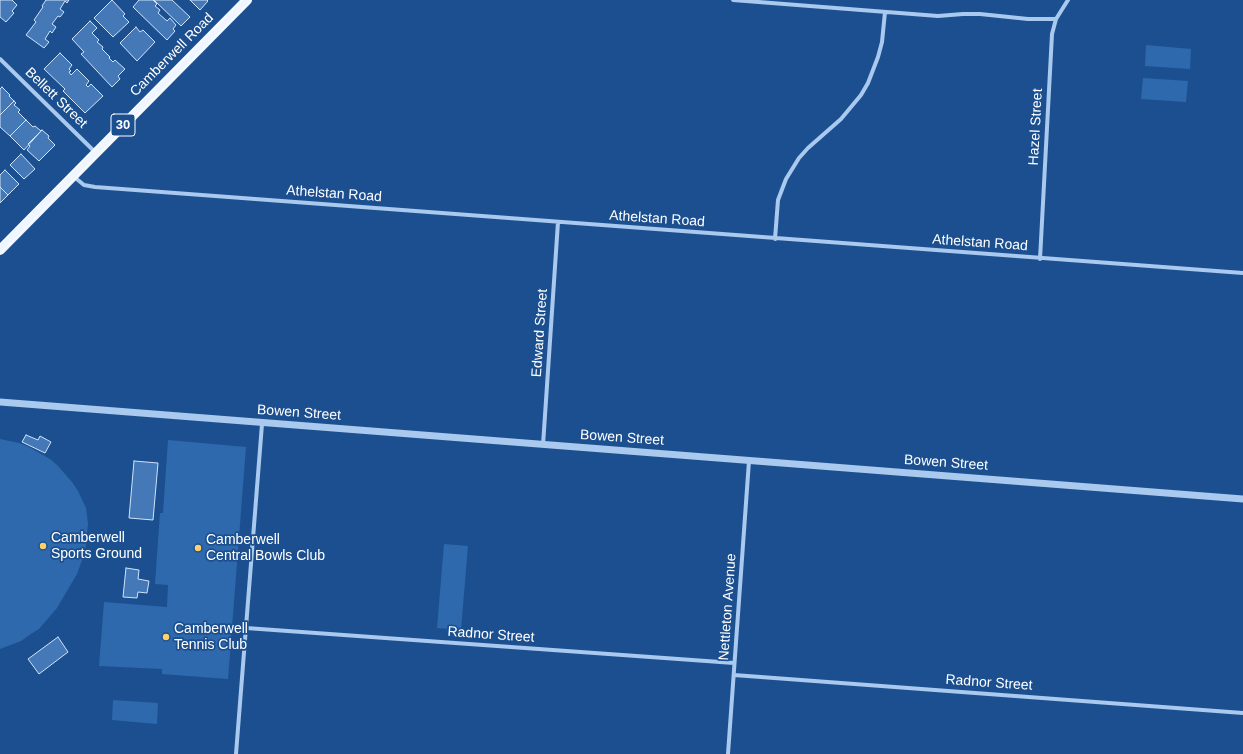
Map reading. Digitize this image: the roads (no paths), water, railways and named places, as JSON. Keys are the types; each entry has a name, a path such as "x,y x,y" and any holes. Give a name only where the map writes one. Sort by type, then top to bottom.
{"main road":[{"name":"Camberwell Road","path":"0,250 247,0"}],"street":[{"path":"733,0 938,16 980,14 1028,19 1056,19"},
{"name":"Hazel Street","path":"1040,258 1052,34 1056,19 1068,0"},
{"path":"775,239 778,200 786,179 799,158 808,148 841,119 861,95 871,76 878,57 882,42 885,12"},
{"name":"Bellett Street","path":"0,59 96,153"},
{"name":"Athelstan Road","path":"72,176 84,185 95,187 1243,273"},
{"name":"Edward Street","path":"543,445 558,222"},
{"name":"Bowen Street","path":"0,402 262,424 1243,498"},
{"path":"236,754 262,424"},
{"name":"Nettleton Avenue","path":"728,754 749,461"},
{"name":"Radnor Street","path":"246,628 734,664"},
{"name":"Radnor Street","path":"734,675 1243,713"}],"tram line":[{"path":"0,244 242,0"},
{"path":"0,254 252,0"}],"place":[{"name":"Camberwell Sports Ground","path":"43,546"},
{"name":"Camberwell Central Bowls Club","path":"198,548"},
{"name":"Camberwell Tennis Club","path":"166,637"}]}
